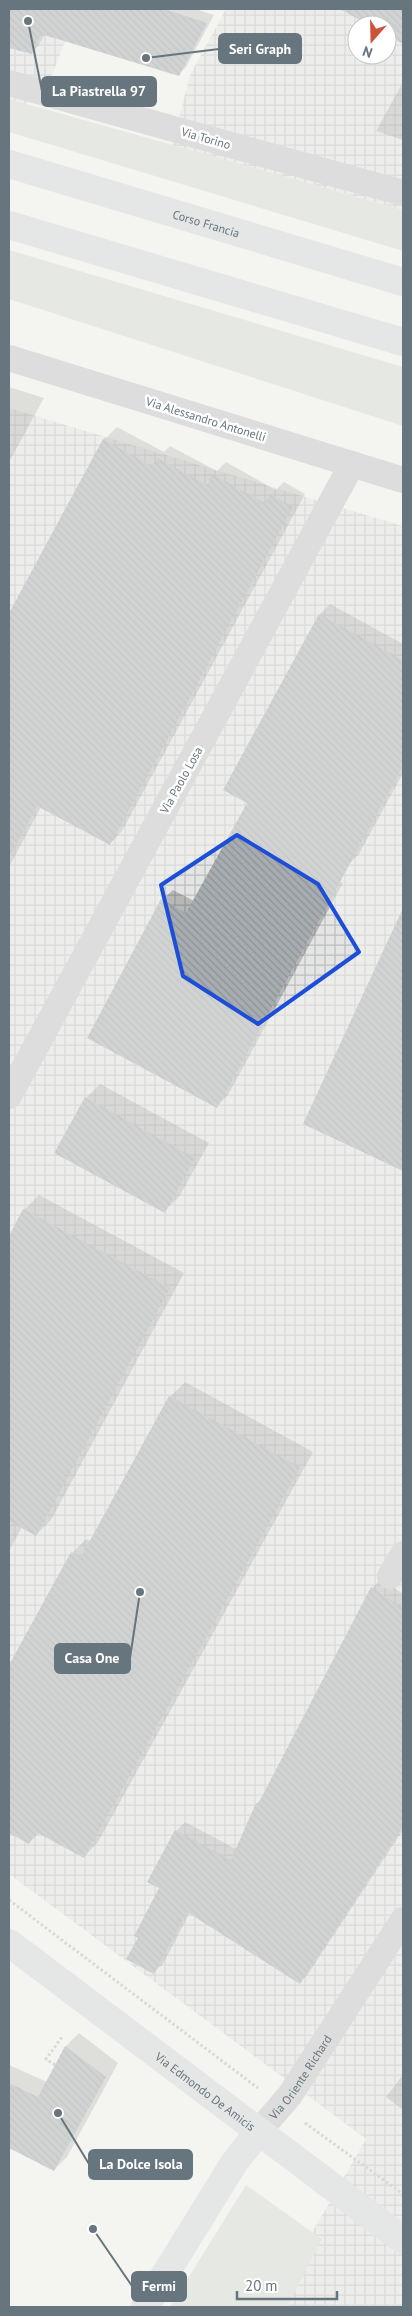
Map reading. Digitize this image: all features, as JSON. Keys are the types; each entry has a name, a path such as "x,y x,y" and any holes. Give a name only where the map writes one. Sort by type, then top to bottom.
{"main road":[{"name":"Corso Francia","path":"9,164 403,282"},
{"path":"9,225 403,342"},
{"name":"Via Edmondo De Amicis","path":"9,1943 403,2240"},
{"name":"Via Oriente Richard","path":"145,2307 234,2164 259,2131"}],"street":[{"name":"Via Torino","path":"9,83 403,193"},
{"name":"Via Alessandro Antonelli","path":"9,358 403,480"},
{"name":"Via Paolo Losa","path":"9,1096 352,464"},
{"name":"Via Oriente Richard","path":"259,2131 290,2095 403,1920"}],"path":[{"path":"9,1900 265,2093"},
{"path":"54,2065 46,2059 62,2037"},
{"path":"303,2121 403,2194"}],"highlighted area":[{"path":"237,835 318,884 359,952 258,1024 183,976 161,885"}],"shaded area":[{"path":"9,9 77,9 52,75 27,104 9,99"},
{"path":"226,9 403,9 403,210 172,145 190,75"},
{"path":"9,99 403,210 403,251 9,132"},
{"path":"9,250 403,367 403,426 9,299"},
{"path":"9,408 403,526 403,2307 269,2307 366,2139 9,1874"},
{"path":"246,2185 322,2239 287,2307 170,2307"}],"building":[{"path":"9,9 164,9 207,23 179,76 41,34 32,54 9,48"},
{"path":"340,9 403,9 403,44 397,41 397,15 351,15"},
{"path":"103,439 152,466 157,458 207,485 212,474 265,503 270,494 293,507 110,845 37,806 9,858 9,613"},
{"path":"319,614 403,660 403,766 217,1108 87,1038 161,899 186,913 247,803 223,790"},
{"path":"403,908 403,1171 303,1124"},
{"path":"85,1097 195,1158 165,1213 54,1153"},
{"path":"23,1209 170,1288 36,1536 9,1521 9,1236"},
{"path":"169,1396 300,1467 84,1858 36,1832 29,1844 9,1833 9,1665 71,1552 81,1557"},
{"path":"371,1587 403,1608 403,1826 300,1984 187,1912 154,1974 126,1959 138,1938 134,1936 159,1888 147,1882 175,1830 231,1860 256,1803 258,1804"},
{"path":"65,2046 106,2077 54,2171 9,2148 9,2083 38,2097"}],"place":[{"name":"La Piastrella 97","path":"28,21"},
{"name":"Seri Graph","path":"146,58"},
{"name":"Casa One","path":"140,1592"},
{"name":"La Dolce Isola","path":"58,2113"},
{"name":"Fermi","path":"93,2229"}]}
